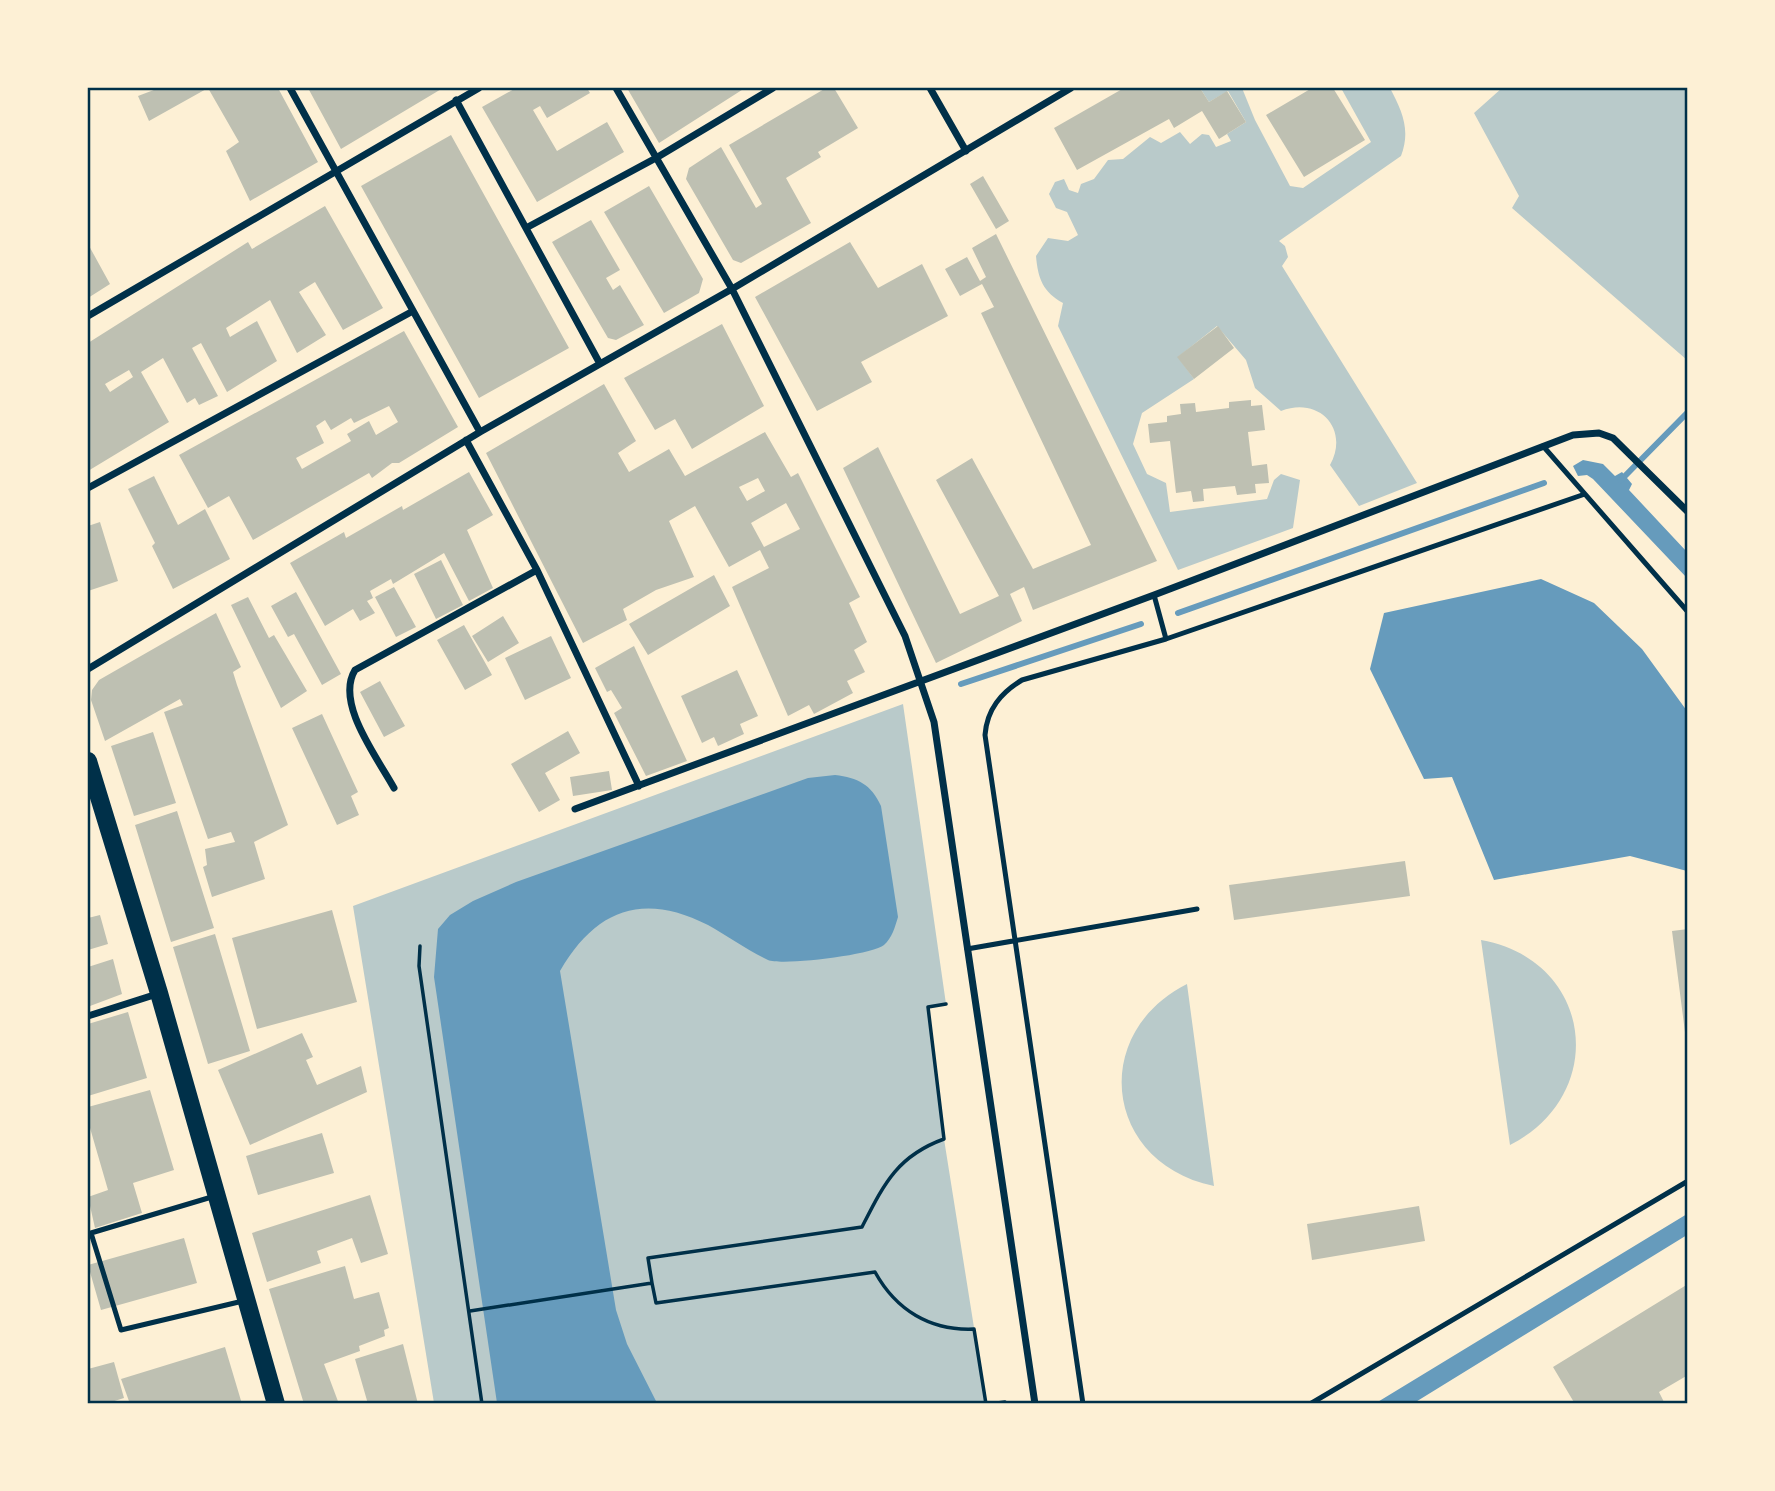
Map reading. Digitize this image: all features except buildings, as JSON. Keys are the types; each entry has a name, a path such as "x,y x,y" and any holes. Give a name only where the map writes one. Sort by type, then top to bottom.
{"main road":[{"path":"88,761 159,993 276,1404"}],"street":[{"path":"290,88 480,432"},
{"path":"88,316 479,88"},
{"path":"616,88 732,289 905,636 922,680 934,722 1035,1404"},
{"path":"526,228 656,158 773,88"},
{"path":"930,88 966,151"},
{"path":"88,669 466,440 599,362 732,289 1070,88"},
{"path":"456,100 599,362"},
{"path":"88,488 412,311"},
{"path":"575,809 1154,595 1580,433 1599,433 1613,438 1688,512"},
{"path":"466,440 537,570 639,786"},
{"path":"394,788 349,704 348,681 355,670 537,570"},
{"path":"88,1016 159,993"}],"lane":[{"path":"1543,446 1688,612"},
{"path":"1083,1404 1018,940 985,735 990,710 1006,689 1022,680 1167,639 1585,495"},
{"path":"1154,595 1167,639"},
{"path":"967,948 1197,909"},
{"path":"1310,1404 1688,1181"},
{"path":"216,1195 91,1233 121,1331 247,1301"}],"path":[{"path":"420,946 419,966 482,1404"},
{"path":"946,1004 928,1007 944,1139 923,1147 901,1163 884,1183 862,1227 648,1258 656,1303 874,1272 884,1289 903,1308 926,1322 951,1330 974,1329 987,1404 1004,1402"},
{"path":"470,1311 652,1283"}],"shaded area":[{"path":"1200,88 1242,88 1255,120 1290,186 1303,188 1371,142 1341,88 1390,88 1404,121 1405,138 1401,156 1279,241 1285,246 1288,257 1282,266 1417,483 1359,506 1330,465 1336,439 1327,419 1308,408 1281,411 1255,388 1246,360 1217,326 1178,357 1194,379 1142,413 1133,444 1147,474 1166,483 1170,512 1267,499 1274,480 1281,474 1300,480 1293,528 1178,570 1058,326 1063,303 1043,284 1036,256 1048,238 1068,241 1078,235 1067,212 1056,208 1049,194 1055,182 1064,179 1069,190 1078,193 1081,184 1094,179 1108,160 1123,159 1150,137 1161,143 1180,132 1190,144 1202,134 1209,135 1216,147 1231,141 1227,134 1246,122 1228,91 1209,102"},
{"path":"1502,88 1687,88 1687,360 1512,208 1519,196 1474,113"},
{"path":"903,704 946,1004 929,1007 944,1139 986,1403 434,1403 353,906"},
{"path":"1481,940 1519,952 1547,973 1566,1000 1575,1031 1574,1063 1563,1094 1542,1122 1510,1145"},
{"path":"1187,984 1214,1186 1177,1173 1150,1152 1131,1126 1122,1096 1123,1064 1134,1034 1155,1006"}],"water":[{"path":"1583,460 1603,464 1615,476 1622,472 1632,484 1629,490 1687,552 1687,578 1593,479 1587,475 1578,476 1573,466"},
{"path":"1541,579 1594,603 1642,649 1687,711 1687,871 1630,856 1494,880 1452,777 1424,779 1370,669 1384,613"},
{"path":"835,775 863,783 873,792 881,806 898,917 891,936 884,945 846,956 808,961 768,960 708,925 684,915 642,909 623,912 606,920 589,933 560,971 616,1310 627,1344 657,1403 497,1403 434,977 438,929 450,915 473,901 516,882 808,778"},
{"path":"1687,1214 1687,1235 1414,1403 1376,1403"}],"waterway":[{"path":"1621,480 1688,412"},
{"path":"1178,613 1544,483"},
{"path":"961,684 1141,624"}]}
